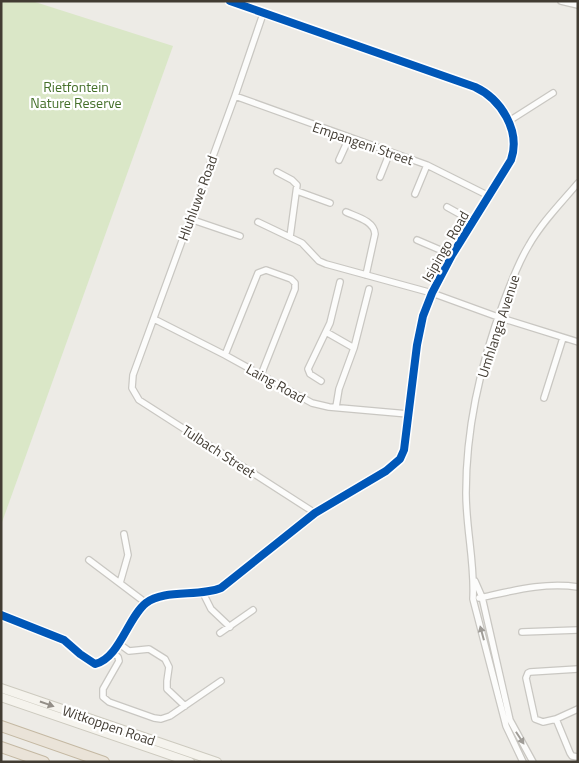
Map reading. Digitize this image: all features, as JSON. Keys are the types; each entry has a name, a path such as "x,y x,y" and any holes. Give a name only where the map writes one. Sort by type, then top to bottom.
{"highway":[{"path":"1,726 104,762"},
{"path":"1,747 44,762"}],"main road":[{"name":"Witkoppen Road","path":"1,688 216,762"},
{"name":"Witkoppen Road","path":"1,697 190,762"}],"street":[{"name":"Isipingo Road","path":"146,603 162,596 203,593 221,588 315,513 396,464 403,456 419,331 432,293 452,255 505,172 513,155 514,140 509,121 492,98 475,87 230,1"},
{"path":"561,1 578,5"},
{"name":"Hluhluwe Road","path":"132,382 264,14"},
{"path":"509,121 553,93"},
{"name":"Empangeni Street","path":"235,96 427,165 488,196"},
{"path":"339,160 349,138"},
{"path":"380,177 390,152"},
{"path":"415,194 427,165"},
{"path":"277,172 296,182 297,191 290,237"},
{"name":"Umhlanga Avenue","path":"523,762 506,726 473,599 474,579 466,516 469,441 480,377 498,316 514,276 529,244 578,182"},
{"path":"297,191 330,203"},
{"path":"447,207 474,222"},
{"path":"346,212 371,224 374,228 375,234 366,275"},
{"path":"190,219 240,236"},
{"path":"258,222 307,247 320,261 334,267 432,293 578,342"},
{"path":"417,240 452,255"},
{"path":"225,355 258,273 266,270 291,279 295,283 295,289 261,375"},
{"path":"321,381 310,374 308,370 326,332 340,282"},
{"path":"336,407 339,389 354,348 369,289"},
{"name":"Laing Road","path":"154,319 320,405 408,414"},
{"path":"326,332 354,348"},
{"path":"544,398 563,338"},
{"name":"Tulbach Street","path":"132,382 134,394 139,400 315,513"},
{"path":"120,583 128,555 124,534"},
{"path":"1,614 64,640 95,664 105,660 146,603 89,560"},
{"name":"Umhlanga Avenue","path":"474,579 482,597 510,720 533,762"},
{"path":"473,599 530,587 551,585 578,586"},
{"path":"203,593 211,609 230,627"},
{"path":"220,634 253,610"},
{"path":"522,632 578,630"},
{"path":"118,643 129,651 149,649 165,659 169,664 168,689 185,706"},
{"path":"112,652 118,657 119,661 103,690 105,699 157,719 170,716 221,681"},
{"path":"578,669 534,671 526,676 535,719 543,722 556,719 578,709"},
{"path":"556,719 570,753 572,756 578,757"}],"green space":[{"name":"Rietfontein Nature Reserve","path":"1,1 32,1 173,46 1,525"}],"cycle path":[{"path":"1,615 64,640 95,664 103,661 117,646 140,609 146,603 162,596 212,591 221,588 315,513 386,471 400,459 404,450 417,345 423,316 432,293 452,255 511,160 513,149 511,127 507,117 493,99 475,87 230,1"}]}
